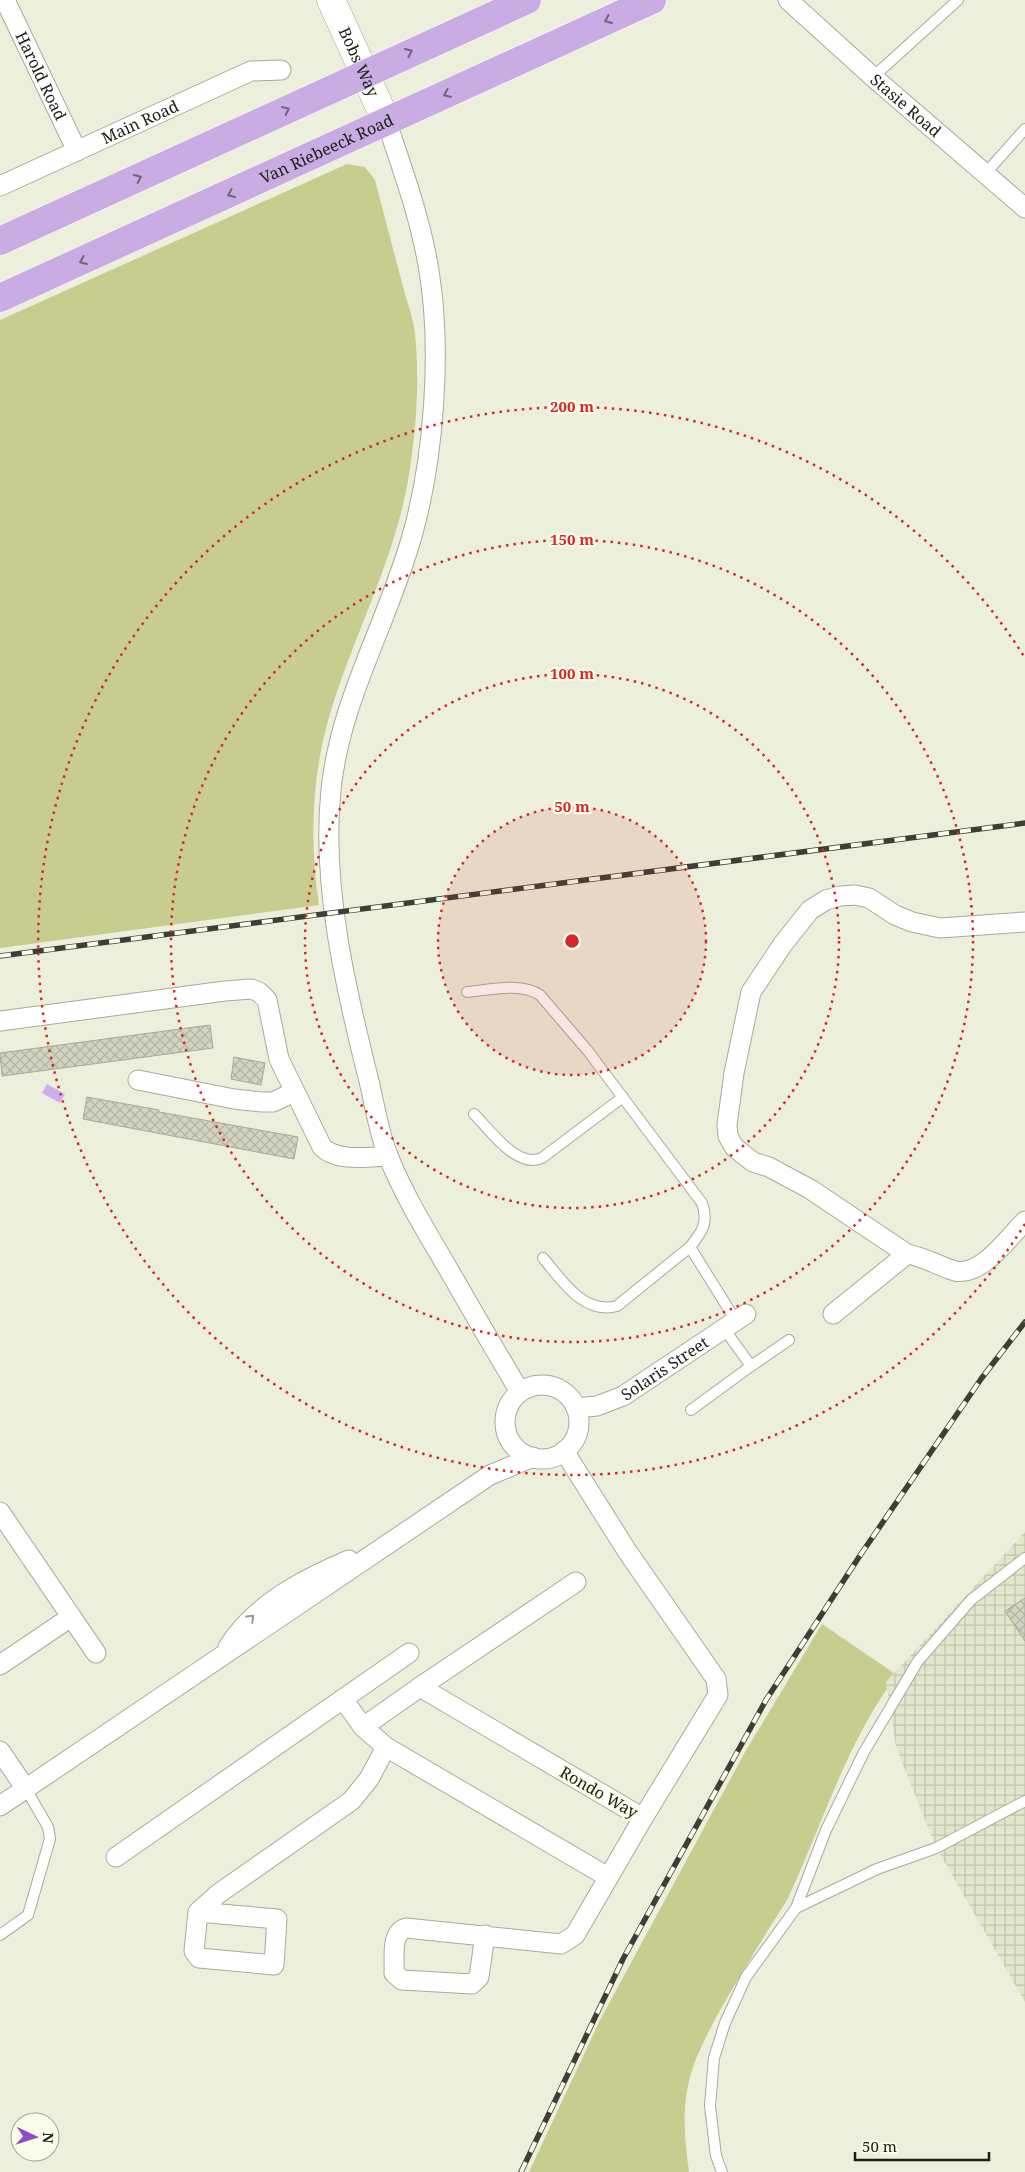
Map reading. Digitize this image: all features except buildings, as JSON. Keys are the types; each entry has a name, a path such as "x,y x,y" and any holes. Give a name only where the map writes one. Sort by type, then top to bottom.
{"main road":[{"path":"0,241 526,0"},
{"name":"Van Riebeeck Road","path":"0,298 387,123 652,0"}],"street":[{"name":"Harold Road","path":"5,0 77,151"},
{"name":"Bobs Way","path":"332,0 387,123"},
{"name":"Stasie Road","path":"788,0 873,77 1025,208"},
{"name":"Main Road","path":"0,186 251,71 282,70"},
{"path":"387,123 413,202 429,268 434,304 435,346 430,435 422,493 412,537 345,720 335,760 329,828 330,865 346,985 388,1156 424,1228 520,1392"},
{"path":"1025,922 940,928 912,922 895,915 869,898 855,895 840,896 826,900 810,910 783,944 751,992 734,1073 727,1125 728,1136 734,1147 754,1162 769,1167 810,1190 907,1254 926,1258 955,1271 968,1272 980,1267 1025,1221"},
{"path":"0,1021 225,990 251,989 259,992 267,1000 278,1059 322,1147 329,1154 388,1156"},
{"path":"138,1080 234,1099 262,1102 273,1102 294,1092"},
{"path":"833,1314 907,1254"},
{"name":"Solaris Street","path":"576,1408 597,1406 622,1396 736,1321"},
{"path":"538,1385 556,1388 565,1392 576,1408 578,1427 576,1436 564,1451 546,1458 533,1457 519,1451 510,1439 505,1426 505,1416 508,1407 520,1392 538,1385"},
{"path":"490,1475 510,1439"},
{"name":"Rondo Way","path":"420,1687 644,1818 718,1695 719,1687 716,1679 627,1551 564,1451"},
{"path":"0,1806 490,1475 533,1457"},
{"path":"0,1512 96,1653"},
{"path":"363,1727 576,1582"},
{"path":"0,1665 72,1618"},
{"path":"116,1857 409,1654"},
{"path":"343,1699 363,1727 386,1747 608,1878"},
{"path":"198,1912 276,1919 274,1965 199,1958 194,1951 198,1912 218,1894 351,1801 370,1779 386,1747"},
{"path":"0,1751 26,1789"},
{"path":"485,1935 480,1977 472,1984 402,1980 394,1973 396,1935 400,1930 406,1928 485,1935 561,1944 575,1934 644,1818"}],"lane":[{"path":"873,77 958,0"},
{"path":"985,174 1025,130"},
{"path":"467,992 526,989 540,994 588,1050 702,1203 706,1215 699,1235 690,1247 617,1306 608,1308 594,1306 575,1295 543,1258"},
{"path":"474,1114 517,1157 530,1161 542,1158 623,1097"},
{"path":"690,1247 736,1321 750,1366"},
{"path":"691,1410 750,1366 789,1340"},
{"path":"722,2172 716,2156 710,2106 714,2058 725,2023 746,1977 796,1908 826,1830 864,1752 918,1661 971,1600 1025,1558"},
{"path":"0,1935 28,1915 50,1840 48,1827 26,1789"},
{"path":"796,1908 877,1869 936,1848 1025,1801"}],"shaded area":[{"path":"47,1084 65,1094 60,1103 42,1093"},
{"path":"1025,1532 1025,2002 936,1847 896,1747 886,1682"}],"green space":[{"path":"347,164 365,167 375,180 414,328 417,389 413,445 401,512 382,572 337,691 322,744 315,790 313,836 319,905 0,948 0,320"},
{"path":"822,1624 894,1673 886,1682 887,1689 871,1713 845,1765 788,1898 728,1997 708,2033 693,2067 685,2106 685,2132 689,2172 529,2172 600,2020 745,1752"}],"railway":[{"path":"0,956 1025,823"},
{"path":"521,2172 623,1959 766,1700 859,1557 981,1379 1025,1322"}]}
